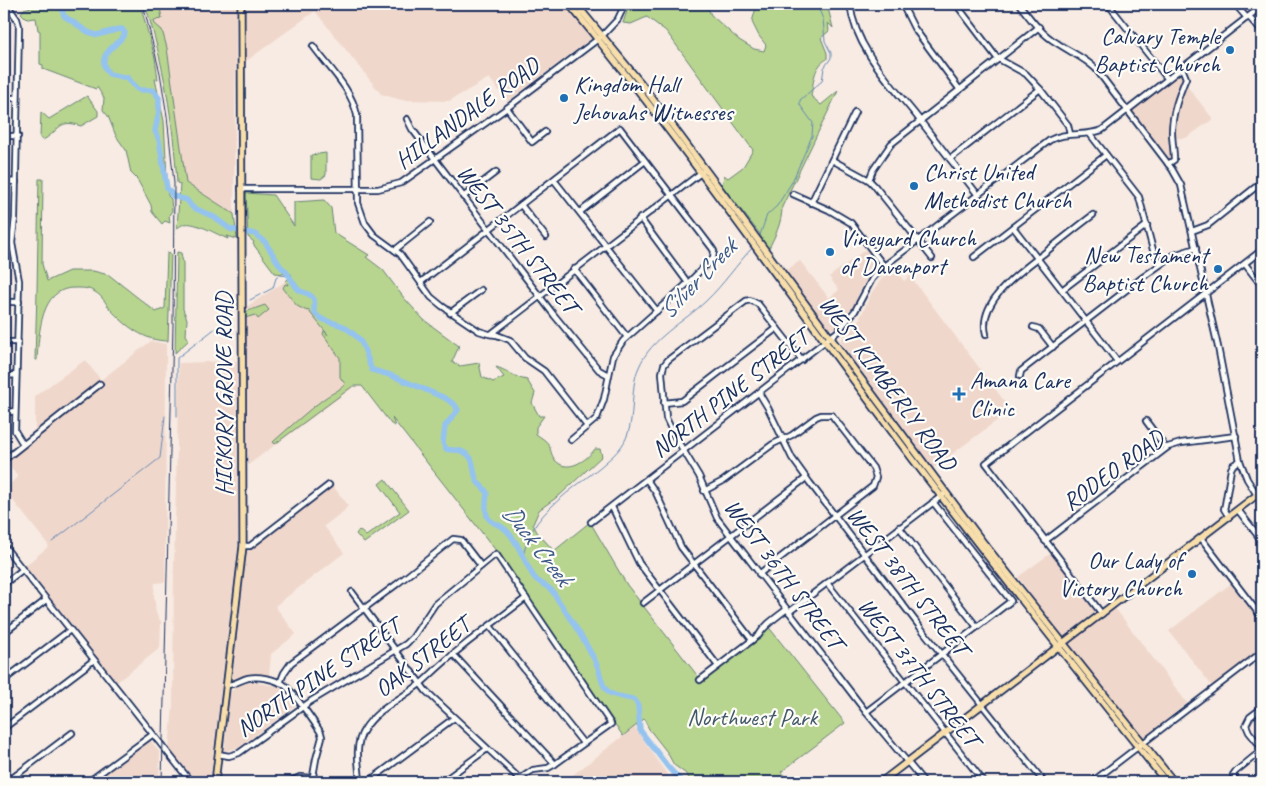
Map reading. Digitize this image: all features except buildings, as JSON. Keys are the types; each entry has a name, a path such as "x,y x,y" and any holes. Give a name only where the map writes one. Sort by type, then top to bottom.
{"main road":[{"name":"HICKORY GROVE ROAD","path":"215,782 243,546 241,4"},
{"name":"WEST KIMBERLY ROAD","path":"569,4 600,37"},
{"name":"WEST KIMBERLY ROAD","path":"576,4 704,171 943,494 1140,745 1166,782"},
{"path":"881,782 1260,493"},
{"name":"WEST KIMBERLY ROAD","path":"1140,745 1174,782"}],"street":[{"name":"HILLANDALE ROAD","path":"241,189 358,189 392,187 409,178 507,108 600,37 618,20 625,4"},
{"path":"850,4 854,23 864,46 978,195"},
{"path":"902,4 914,28 960,90"},
{"path":"956,4 990,50 1000,59 1026,74 1040,88 1068,125 1070,134"},
{"path":"1019,4 1039,28 1056,43 1089,62 1103,77 1168,164 1181,185 1206,293 1240,461 1243,472 1260,493"},
{"path":"1108,4 1167,78"},
{"path":"1235,4 1262,32"},
{"path":"7,6 17,19 19,26 18,136 15,218 12,243 19,281 15,431 23,444"},
{"name":"NORTH PINE STREET","path":"591,522 828,339 848,321 872,279 884,266 1050,140 1070,134 1090,134 1102,130 1262,6"},
{"path":"868,180 886,150 1039,28"},
{"path":"313,46 351,95 355,105 357,115 359,208 365,223 374,235 395,250 406,261 431,297 450,313 480,331 497,334 510,340 525,358 544,372 588,426"},
{"path":"1168,164 1174,160 1172,132 1174,116 1186,78 1182,68"},
{"path":"950,159 1040,88"},
{"path":"4,98 17,98"},
{"path":"507,108 532,142 545,132"},
{"path":"811,203 855,112"},
{"name":"WEST 35TH STREET","path":"406,118 412,129 540,296 599,370 608,375"},
{"path":"421,282 620,128 712,248 714,255 710,262 618,347 613,356 597,418 571,440"},
{"path":"1090,134 1139,198 1153,250 1161,264"},
{"path":"4,136 18,136"},
{"path":"974,256 1106,155"},
{"path":"832,160 868,180 932,258"},
{"path":"580,212 645,161"},
{"path":"491,334 640,218 704,171"},
{"path":"463,196 496,172"},
{"path":"554,180 656,311"},
{"path":"4,181 16,182"},
{"path":"1192,231 1208,225 1262,182"},
{"path":"793,194 829,210 851,223 884,266"},
{"path":"521,205 546,237"},
{"path":"986,334 984,327 988,312 995,299 1011,279 1093,215"},
{"path":"640,218 688,283"},
{"path":"395,250 430,222"},
{"path":"1062,290 1147,225"},
{"path":"1013,227 1117,361"},
{"path":"4,242 12,243"},
{"path":"1020,376 1021,371 1161,264 1179,252 1196,248"},
{"path":"1102,614 986,463 1262,250"},
{"path":"1245,264 1262,286"},
{"path":"574,270 627,337"},
{"path":"450,313 481,290"},
{"name":"WEST 36TH STREET","path":"777,328 758,304 750,300 668,360 664,365 662,373 666,418 698,476 717,518 866,712 924,782"},
{"path":"4,302 19,302"},
{"path":"1033,327 1039,329 1053,346"},
{"path":"664,403 682,401 777,328 802,360"},
{"path":"4,342 18,342"},
{"path":"4,376 16,375"},
{"path":"4,460 100,384"},
{"name":"WEST 38TH STREET","path":"759,393 792,458 806,478 864,555 1044,782"},
{"path":"4,413 15,412"},
{"path":"704,491 723,481 773,444 798,431 816,417 827,414 834,418 873,468 876,477 873,486 759,574"},
{"path":"1146,421 1166,448"},
{"name":"RODEO ROAD","path":"1045,541 1166,448 1181,443 1236,436"},
{"path":"1229,517 1224,510 1224,505 1231,469 1232,464 1240,461"},
{"path":"643,603 806,478"},
{"path":"647,480 656,493 677,539 752,640"},
{"path":"243,546 250,546 329,486"},
{"path":"700,680 760,635 770,622 827,583 943,494"},
{"name":"WEST KIMBERLY ROAD","path":"933,502 1011,601 977,627"},
{"path":"612,507 640,563 659,591 718,666"},
{"path":"1238,510 1262,541"},
{"path":"866,712 977,627 899,527"},
{"path":"1201,538 1262,618"},
{"path":"280,683 291,663 453,539 459,539 481,566"},
{"path":"4,546 191,782"},
{"name":"NORTH PINE STREET","path":"218,754 229,756 239,753 302,707 396,651 413,637 435,604 496,554 526,598"},
{"path":"4,584 22,570"},
{"name":"WEST 37TH STREET","path":"827,583 984,782"},
{"path":"352,592 426,691 487,749 517,781 533,770 548,768 555,764 611,724 526,598"},
{"name":"OAK STREET","path":"360,782 358,746 368,723 526,598"},
{"path":"4,633 46,600"},
{"path":"490,626 583,743"},
{"path":"4,680 70,630"},
{"path":"1092,782 1262,652"},
{"path":"453,654 555,764"},
{"path":"4,728 94,660"},
{"path":"226,686 232,686 248,678 266,679 280,683 287,688 317,727 322,737 312,780 300,777 289,782"},
{"path":"1237,782 1233,776 1238,769 1262,749 1246,725 1250,717 1262,708"},
{"path":"368,782 454,718"},
{"path":"8,782 72,733"},
{"path":"88,782 152,735"},
{"path":"442,782 487,749"}],"shaded area":[{"path":"151,4 236,4 234,214 180,180 176,111"},
{"path":"245,4 565,4 592,38 508,101 489,78 449,101 401,100 381,94 315,11 245,62"},
{"path":"1182,73 1184,77 1171,111 1172,156 1170,159 1133,110 1164,84"},
{"path":"1187,86 1213,119 1186,138 1176,138 1176,120"},
{"path":"866,249 879,265 862,286 854,305 839,324 829,329 785,271 800,261 829,298 839,290 829,277"},
{"path":"894,268 904,281 910,276 1011,410 932,469 840,341 860,318 872,292 882,278"},
{"path":"286,281 363,380 248,465 246,307"},
{"path":"151,341 166,344 165,582 155,583 154,594 156,613 161,622 160,648 117,682 25,566 49,546 4,489 18,477 7,462 35,439 35,396 85,360 101,380"},
{"path":"237,361 238,548 210,782 197,782 169,749 173,707 179,363"},
{"path":"332,485 348,505 344,511 324,526 344,553 275,606 296,634 271,654 269,676 245,675 232,682 246,551"},
{"path":"1051,553 1097,612 1062,639 1018,577"},
{"path":"1233,582 1262,621 1262,648 1212,686 1169,631"},
{"path":"1115,608 1187,703 1143,739 1067,645"},
{"path":"250,682 277,686 296,705 238,748 224,751 230,692 238,686"},
{"path":"635,727 672,782 564,782 618,740"},
{"path":"150,740 160,753 159,782 94,782"}],"green space":[{"path":"40,4 140,4 155,58 158,79 155,79 164,121 168,196 171,199 172,211 169,215 170,223 165,221 162,224 152,212 151,205 137,179 131,173 126,150 116,136 108,116 103,110 104,98 97,87 96,89 43,69 43,65 40,64 40,31 38,30 36,18 27,19 21,13 24,9 40,6"},
{"path":"145,4 158,4 160,7 162,19 154,20 155,24 162,30 167,48 186,183 234,214 237,239 227,236 228,239 189,224 184,224 177,228 180,184 177,183 170,114 157,49"},
{"path":"645,4 706,4 711,15 739,40 754,49 764,51 766,45 752,22 757,4 827,4 833,28 828,23 829,31 821,38 827,53 827,59 822,62 817,70 811,96 821,105 838,91 782,207 776,234 768,250 759,233 721,184 724,175 728,178 743,167 753,150 666,31 647,17 631,24 623,23 628,8"},
{"path":"87,96 98,111 98,116 81,126 73,124 63,125 43,140 40,138 41,112 49,119"},
{"path":"326,153 326,175 321,179 311,178 311,155"},
{"path":"39,179 43,179 42,264 47,281 69,271 93,271 109,275 156,312 165,308 167,253 171,254 168,341 151,338 129,327 93,291 81,288 64,289 48,303 41,325 37,360 35,360"},
{"name":"Northwest Park","path":"246,193 273,195 294,226 294,202 324,200 331,208 334,233 369,255 366,257 383,270 404,298 424,320 459,346 452,362 460,366 479,363 482,377 493,382 504,377 496,367 527,380 535,393 532,403 539,416 544,416 536,427 536,434 548,443 555,460 565,466 571,466 587,458 595,449 600,449 602,456 560,495 539,510 533,524 537,532 554,551 590,522 627,585 700,679 759,635 767,625 845,723 781,772 789,782 692,782 685,773 674,765 644,719 623,736 508,566 392,418 395,426 391,424 362,386 353,386 275,444 273,442 312,408 345,384 340,377 340,358 323,334 324,331 328,335 308,310 297,306 283,288 285,284 288,285 286,281 292,275 275,259 279,267 288,272 286,274 275,273 253,244 254,242 248,237"},
{"path":"177,252 181,253 183,263 183,309 187,319 186,335 189,340 175,353"},
{"path":"265,305 269,310 258,319 255,315 245,318 245,312"},
{"path":"385,479 409,510 364,543 356,534 359,530 366,536 400,512 379,484"}],"waterway":[{"name":"Duck Creek","path":"60,4 64,16 88,32 97,35 122,29 125,33 106,55 104,60 105,67 109,74 128,78 137,89 153,90 159,98 159,111 155,131 159,140 167,188 173,196 187,200 192,207 214,217 230,229 255,234 265,242 297,288 313,298 315,313 324,320 343,326 358,338 363,345 372,370 390,375 445,398 455,405 458,410 445,426 443,443 446,449 466,453 472,460 477,481 487,493 486,510 488,519 504,528 511,535 534,577 553,592 587,646 607,690 615,695 635,700 638,706 640,730 682,782"},
{"name":"Silver Creek","path":"759,238 767,215 777,206 792,182 812,136 813,123 800,105 800,100 822,81 824,68 831,58 831,53 825,41 823,19 813,4"},
{"name":"Silver Creek","path":"522,558 530,534 543,515 621,447 629,428 636,376 644,357 651,347 712,295 753,247"},
{"path":"250,300 273,288 276,278 280,275 289,276"},
{"path":"177,416 177,358 226,320 230,311"},
{"path":"52,542 160,458 165,416"}],"railway":[{"path":"143,4 160,73 167,116 174,183 173,326 162,782"}],"place":[{"name":"Calvary Temple Baptist Church","path":"1230,50"},
{"name":"Kingdom Hall Jehovahs Witnesses","path":"564,98"},
{"name":"Christ United Methodist Church","path":"914,186"},
{"name":"Vineyard Church of Davenport","path":"830,252"},
{"name":"New Testament Baptist Church","path":"1218,269"},
{"name":"Amana Care Clinic","path":"959,394"},
{"name":"Our Lady of Victory Church","path":"1192,574"}]}
